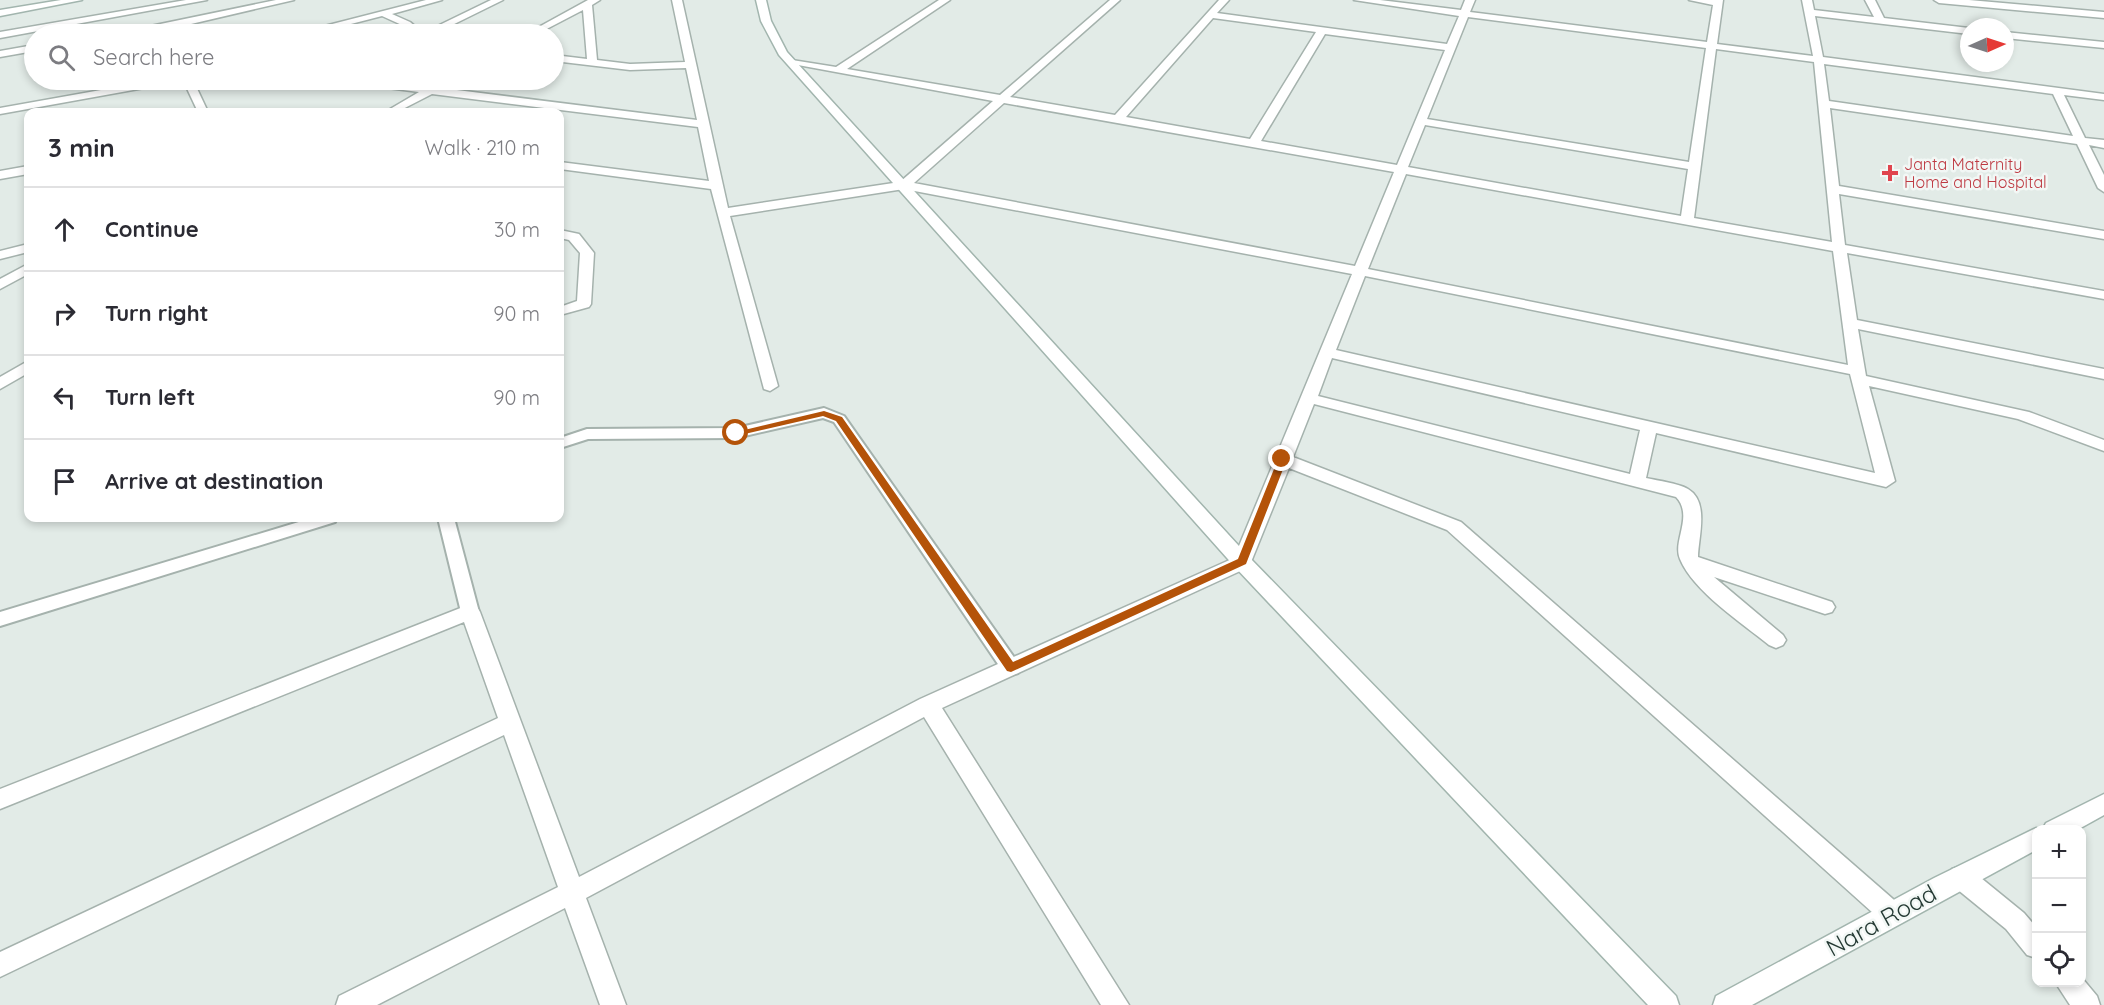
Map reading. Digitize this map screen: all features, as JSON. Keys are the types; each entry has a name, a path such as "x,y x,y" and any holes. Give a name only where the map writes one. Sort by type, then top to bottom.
{"street":[{"path":"0,13 77,0"},
{"path":"63,24 202,0"},
{"path":"194,24 289,0"},
{"path":"341,24 437,0"},
{"path":"449,24 498,0"},
{"path":"677,0 701,124 770,386"},
{"path":"761,0 766,21 783,53 792,63 1242,562 1666,1005"},
{"path":"838,71 945,0"},
{"path":"904,185 1115,0"},
{"path":"1118,119 1224,0"},
{"path":"1359,0 1467,7 1714,47 2104,97"},
{"path":"1687,221 1714,47 1718,2 1694,0"},
{"path":"1870,0 1881,22"},
{"path":"1940,0 2104,15"},
{"path":"550,24 591,2 592,63"},
{"path":"1326,352 1886,482 1858,375 1839,248 1819,61 1808,6 1881,22 1960,30"},
{"path":"349,1005 573,892 928,705 1242,562 1467,7"},
{"path":"384,14 407,24"},
{"path":"1210,15 1451,48"},
{"path":"0,35 24,31"},
{"path":"1253,144 1323,31"},
{"path":"2014,36 2104,45"},
{"path":"0,54 24,50"},
{"path":"564,59 630,67 690,65"},
{"path":"792,63 1118,119 2104,296"},
{"path":"0,111 117,90"},
{"path":"193,90 201,108"},
{"path":"414,90 701,124"},
{"path":"397,108 431,90"},
{"path":"2057,91 2104,188"},
{"path":"1824,104 2104,144"},
{"path":"1420,121 1695,167"},
{"path":"564,167 716,186"},
{"path":"0,175 24,171"},
{"path":"723,213 904,185 1359,271 1858,375 2023,415 2104,446"},
{"path":"1833,189 2104,235"},
{"path":"564,235 574,237 587,253 584,304 564,310"},
{"path":"0,255 24,249"},
{"path":"0,285 24,270"},
{"path":"1850,323 2104,374"},
{"path":"0,384 24,369"},
{"path":"1308,398 1637,481 1688,498 1692,508 1688,556 1697,573 1776,640"},
{"path":"1637,481 1649,427"},
{"path":"1282,459 1454,526 1892,914"},
{"path":"1691,562 1825,607"},
{"path":"0,799 470,612 613,1005"},
{"path":"928,705 1116,1005"},
{"path":"0,965 510,722"},
{"path":"2064,825 2104,804"},
{"name":"Nara Road","path":"1726,1005 2032,841"},
{"path":"1961,877 2015,921 2032,940"},
{"path":"2071,987 2087,1005"}],"lane":[{"path":"564,442 587,434 736,433 824,413 839,419 1011,668"},
{"path":"0,619 202,559 317,522"},
{"path":"447,522 470,612"}],"place":[{"name":"Janta Maternity Home and Hospital","path":"1890,173"}],"route":[{"path":"736,433 824,413 839,419 1011,668 1242,562 1282,459"}]}
